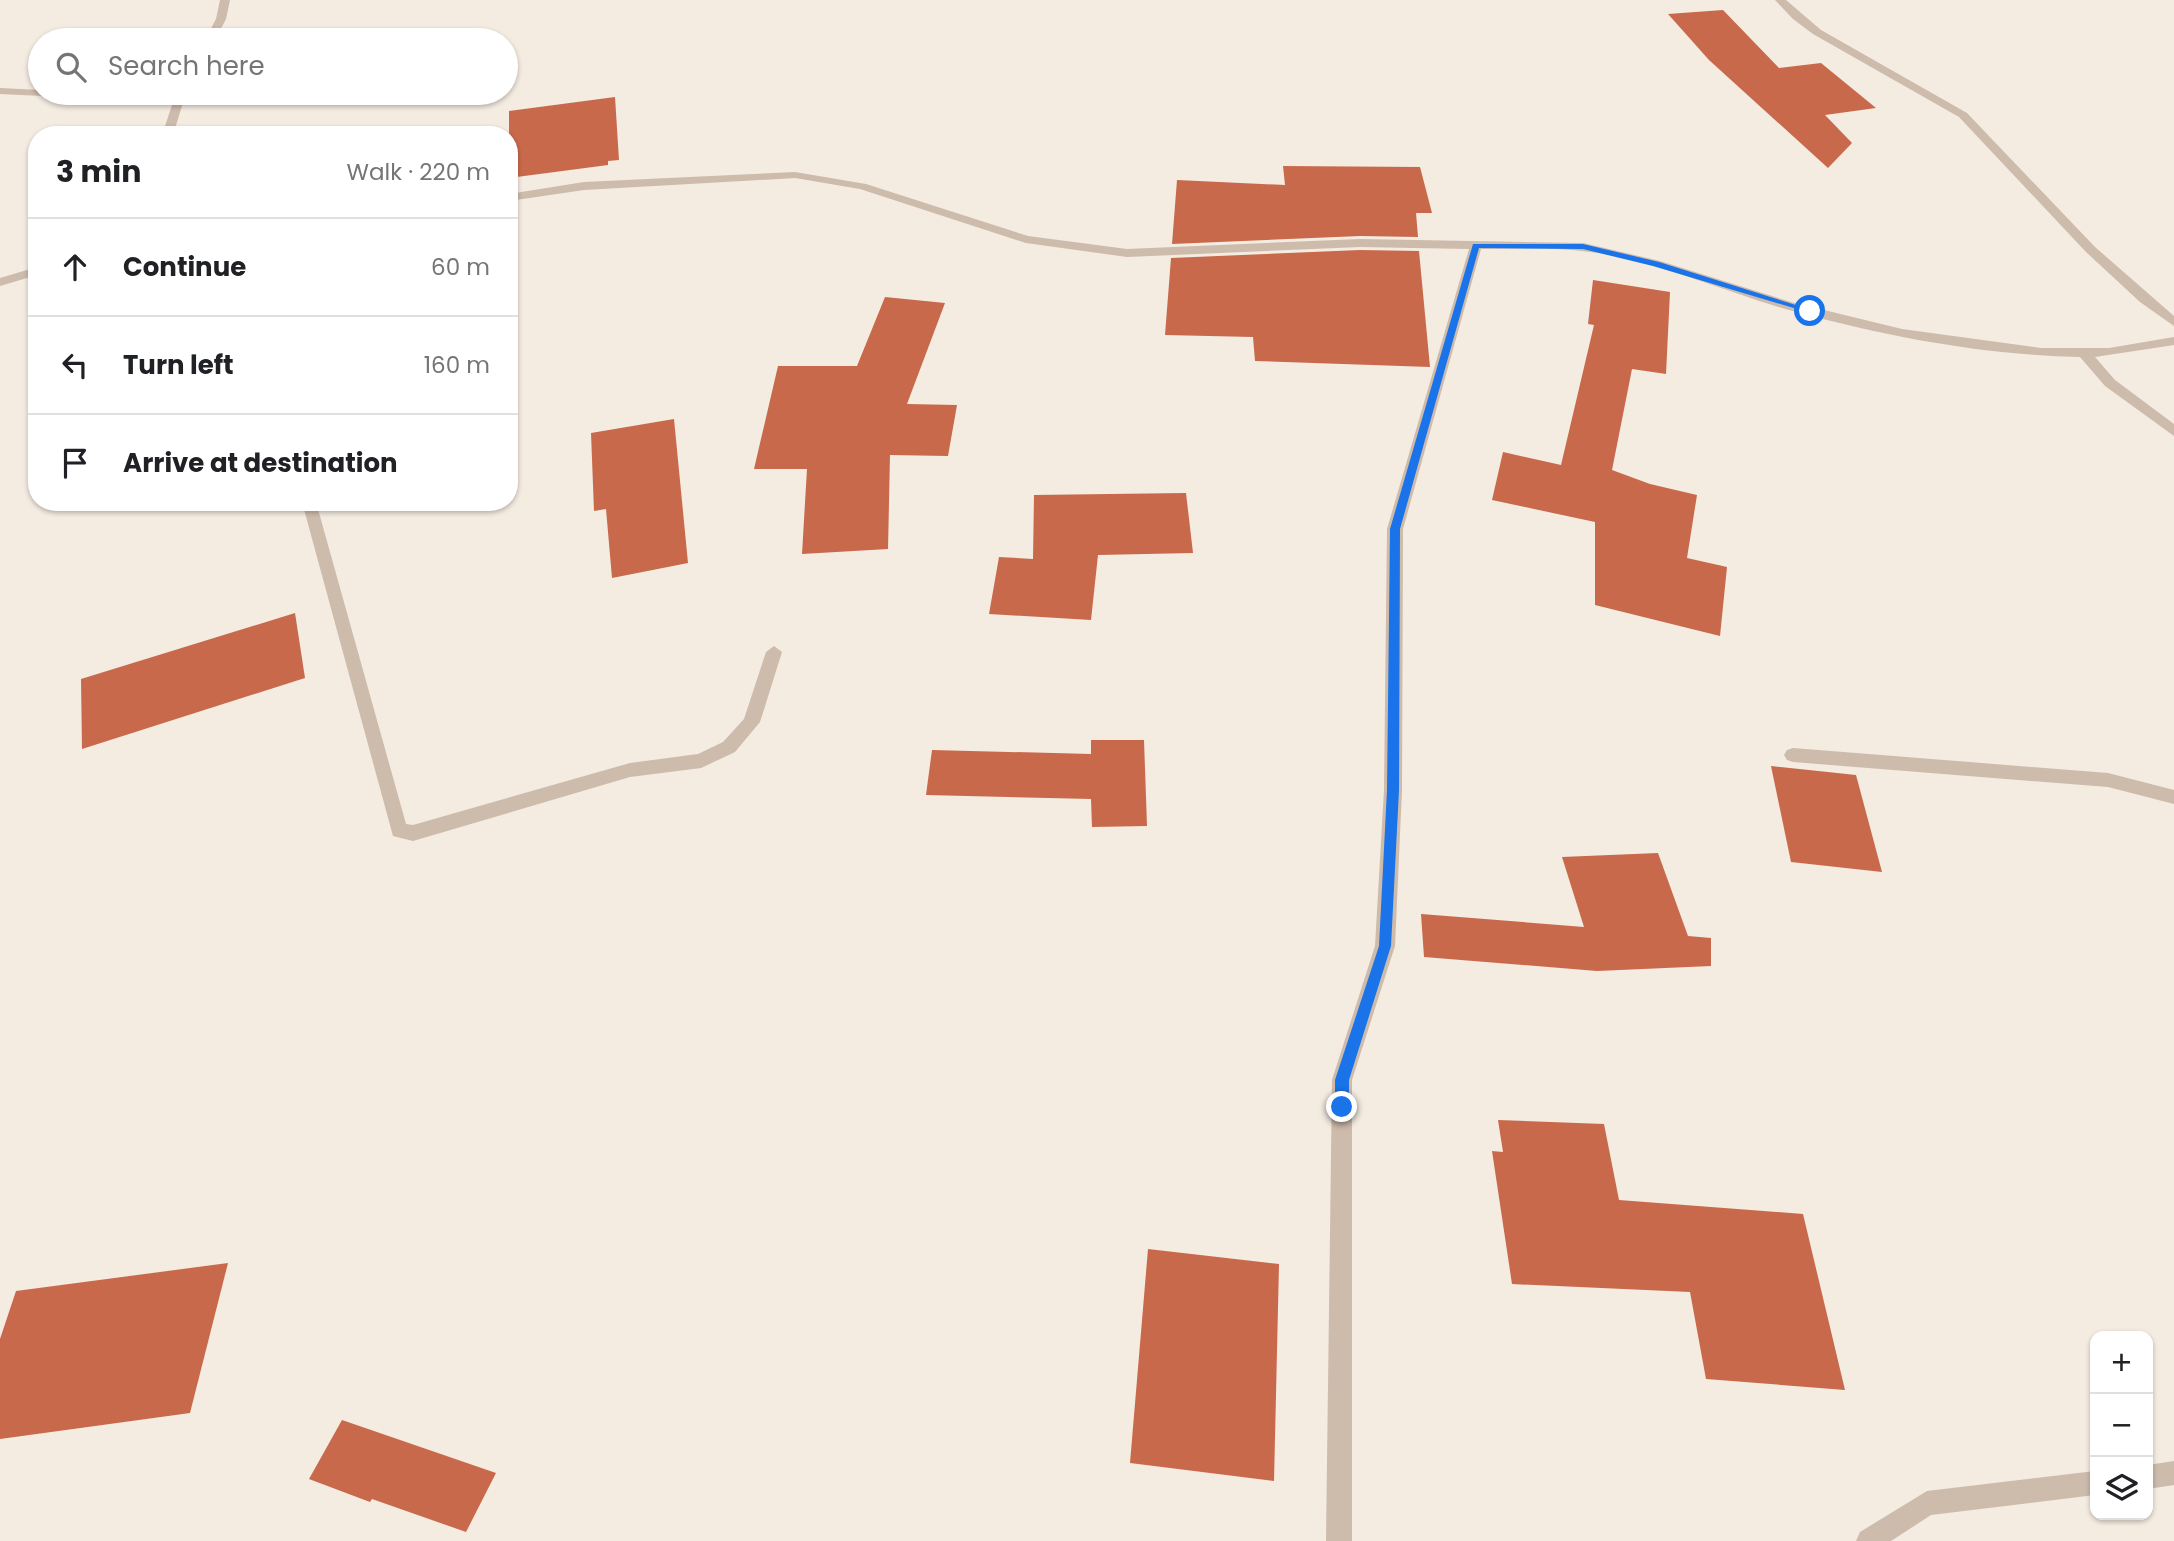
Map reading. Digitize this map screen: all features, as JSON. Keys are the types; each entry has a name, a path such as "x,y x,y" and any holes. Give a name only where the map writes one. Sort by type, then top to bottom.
{"street":[{"path":"216,28 225,0"},
{"path":"1780,0 1788,10 1834,41 1943,100 1962,115 2090,248 2147,302 2174,322"},
{"path":"0,90 28,92"},
{"path":"170,126 176,105"},
{"path":"518,197 584,186 795,175 862,186 1027,239 1127,253 1360,243 1583,247 1656,264 1787,305 1902,333 2041,352 2109,352 2174,341"},
{"path":"1339,1541 1342,1080 1385,946 1393,790 1395,529 1476,246"},
{"path":"0,282 28,274"},
{"path":"2084,353 2110,383 2174,431"},
{"path":"311,511 399,831 413,833 630,770 701,761 729,747 751,722 774,652"},
{"path":"1793,755 2108,780 2174,797"},
{"path":"2153,1476 2174,1474"},
{"path":"1869,1541 1927,1503 2090,1484"}],"building":[{"path":"1723,10 1779,68 1821,63 1876,108 1825,115 1852,143 1828,168 1709,60 1668,14"},
{"path":"615,97 619,160 608,161 608,165 518,177 518,126 509,126 509,111"},
{"path":"1283,166 1420,167 1432,213 1416,213 1418,237 1360,236 1172,244 1177,180 1285,185"},
{"path":"1360,250 1419,251 1430,367 1255,361 1253,337 1165,335 1171,258"},
{"path":"1593,280 1670,292 1666,374 1632,369 1612,470 1650,484 1697,495 1687,558 1727,567 1720,636 1595,605 1595,522 1492,500 1503,452 1561,465 1594,325 1588,324"},
{"path":"885,297 945,303 907,404 957,405 948,456 890,455 888,549 802,554 807,469 754,469 778,366 857,366"},
{"path":"674,419 688,563 612,578 606,509 594,511 591,433"},
{"path":"1186,493 1193,553 1098,555 1091,620 989,614 999,557 1033,559 1034,495"},
{"path":"295,613 305,678 82,749 81,679"},
{"path":"1091,740 1144,740 1147,826 1092,827 1091,799 926,795 932,750 1091,754"},
{"path":"1771,766 1856,775 1882,872 1791,862"},
{"path":"1658,853 1688,936 1711,938 1711,966 1597,971 1424,957 1421,914 1584,927 1562,857"},
{"path":"1498,1120 1604,1124 1619,1200 1803,1214 1845,1390 1706,1379 1690,1292 1512,1284 1492,1151 1503,1152"},
{"path":"1148,1249 1279,1264 1274,1481 1130,1463"},
{"path":"228,1263 190,1413 0,1439 0,1339 16,1291"},
{"path":"342,1420 496,1473 466,1532 372,1499 370,1502 309,1479"}],"route":[{"path":"1342,1107 1342,1080 1385,946 1393,790 1395,529 1476,246 1583,247 1656,264 1810,311"}]}
